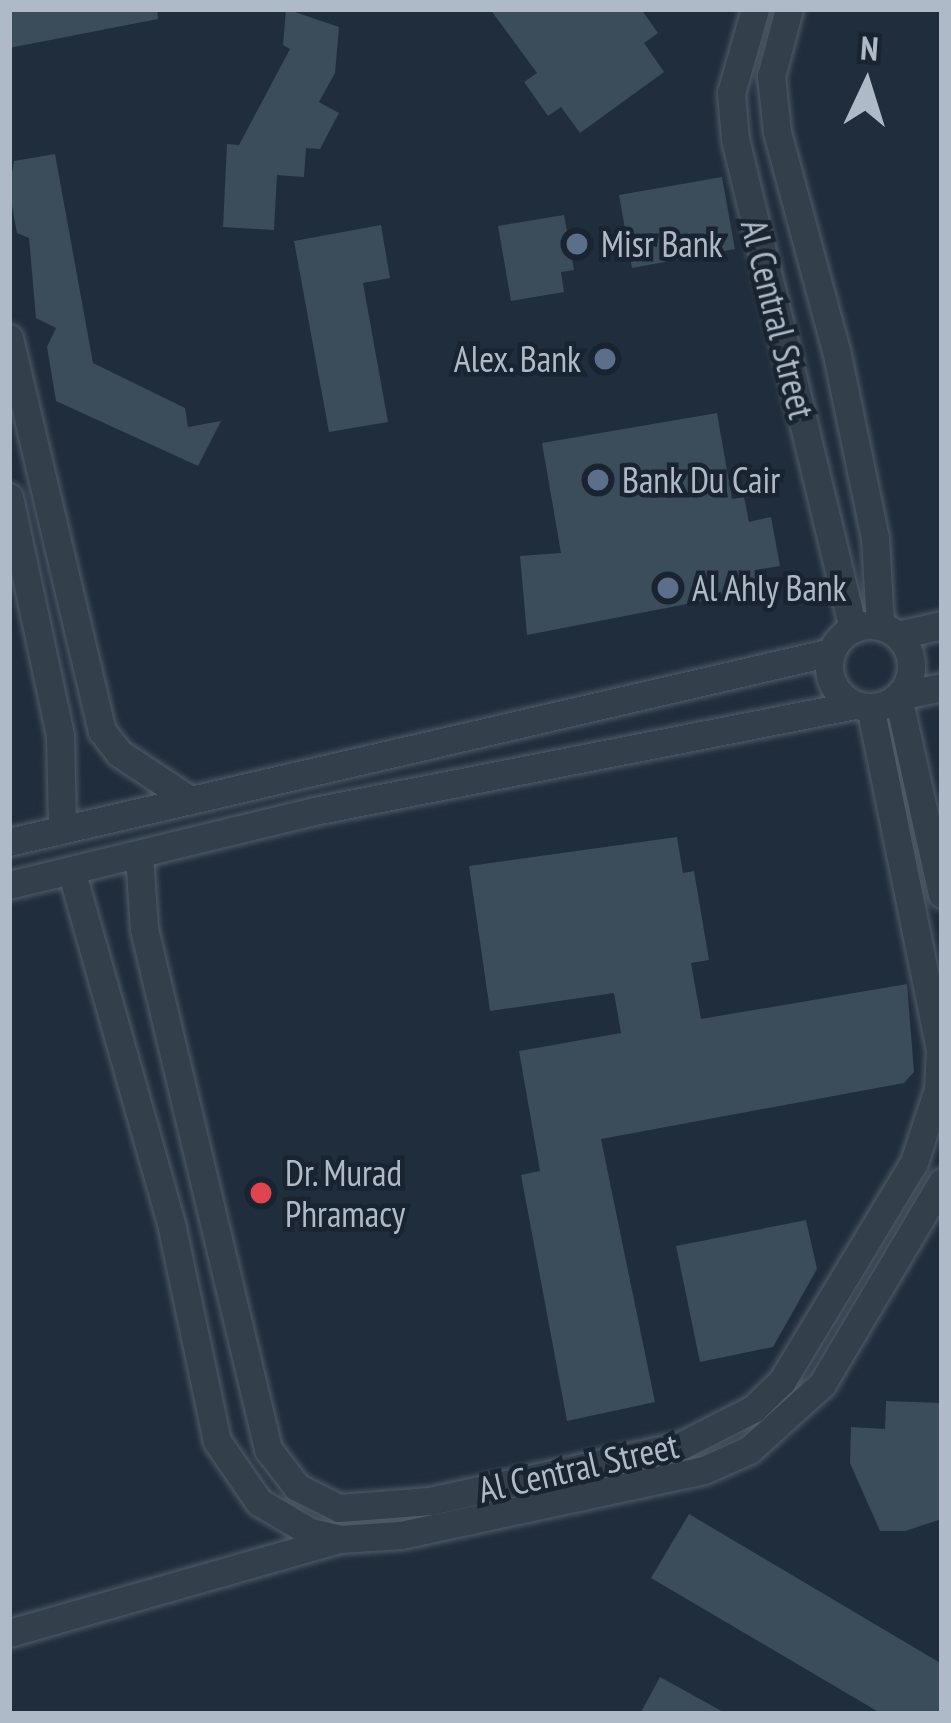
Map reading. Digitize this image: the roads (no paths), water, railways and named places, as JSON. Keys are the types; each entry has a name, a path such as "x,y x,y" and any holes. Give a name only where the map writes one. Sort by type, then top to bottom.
{"street":[{"name":"Al Central Street","path":"755,9 730,92 753,216 831,535 877,630"},
{"name":"Al Central Street","path":"790,9 771,76 869,517 877,630"},
{"path":"753,216 798,204"},
{"path":"9,338 102,731 119,753 184,796"},
{"path":"9,497 60,735 62,826"},
{"path":"831,535 869,517"},
{"path":"9,842 184,796 382,759 831,652 877,630 942,625"},
{"path":"877,630 912,663 898,696 942,894"},
{"path":"831,652 831,681 863,706"},
{"path":"9,885 391,797 942,687"},
{"name":"Al Central Street","path":"139,855 144,929 268,1449 296,1487 339,1508 386,1510 682,1445 753,1408 782,1381 914,1162 934,1108 936,1011 896,821 863,706"},
{"path":"382,759 391,797"},
{"path":"896,821 924,814"},
{"name":"Al Central Street","path":"71,870 195,1336 217,1442 238,1474 284,1518 340,1539 401,1535 704,1470 748,1450 822,1384 942,1182"},
{"path":"195,1336 238,1326"},
{"path":"9,1633 340,1539"}],"place":[{"name":"Misr Bank","path":"577,244"},
{"name":"Alex. Bank","path":"605,359"},
{"name":"Bank Du Cair","path":"598,480"},
{"name":"Al Ahly Bank","path":"668,588"},
{"name":"Dr. Murad Phramacy","path":"261,1193"}]}
